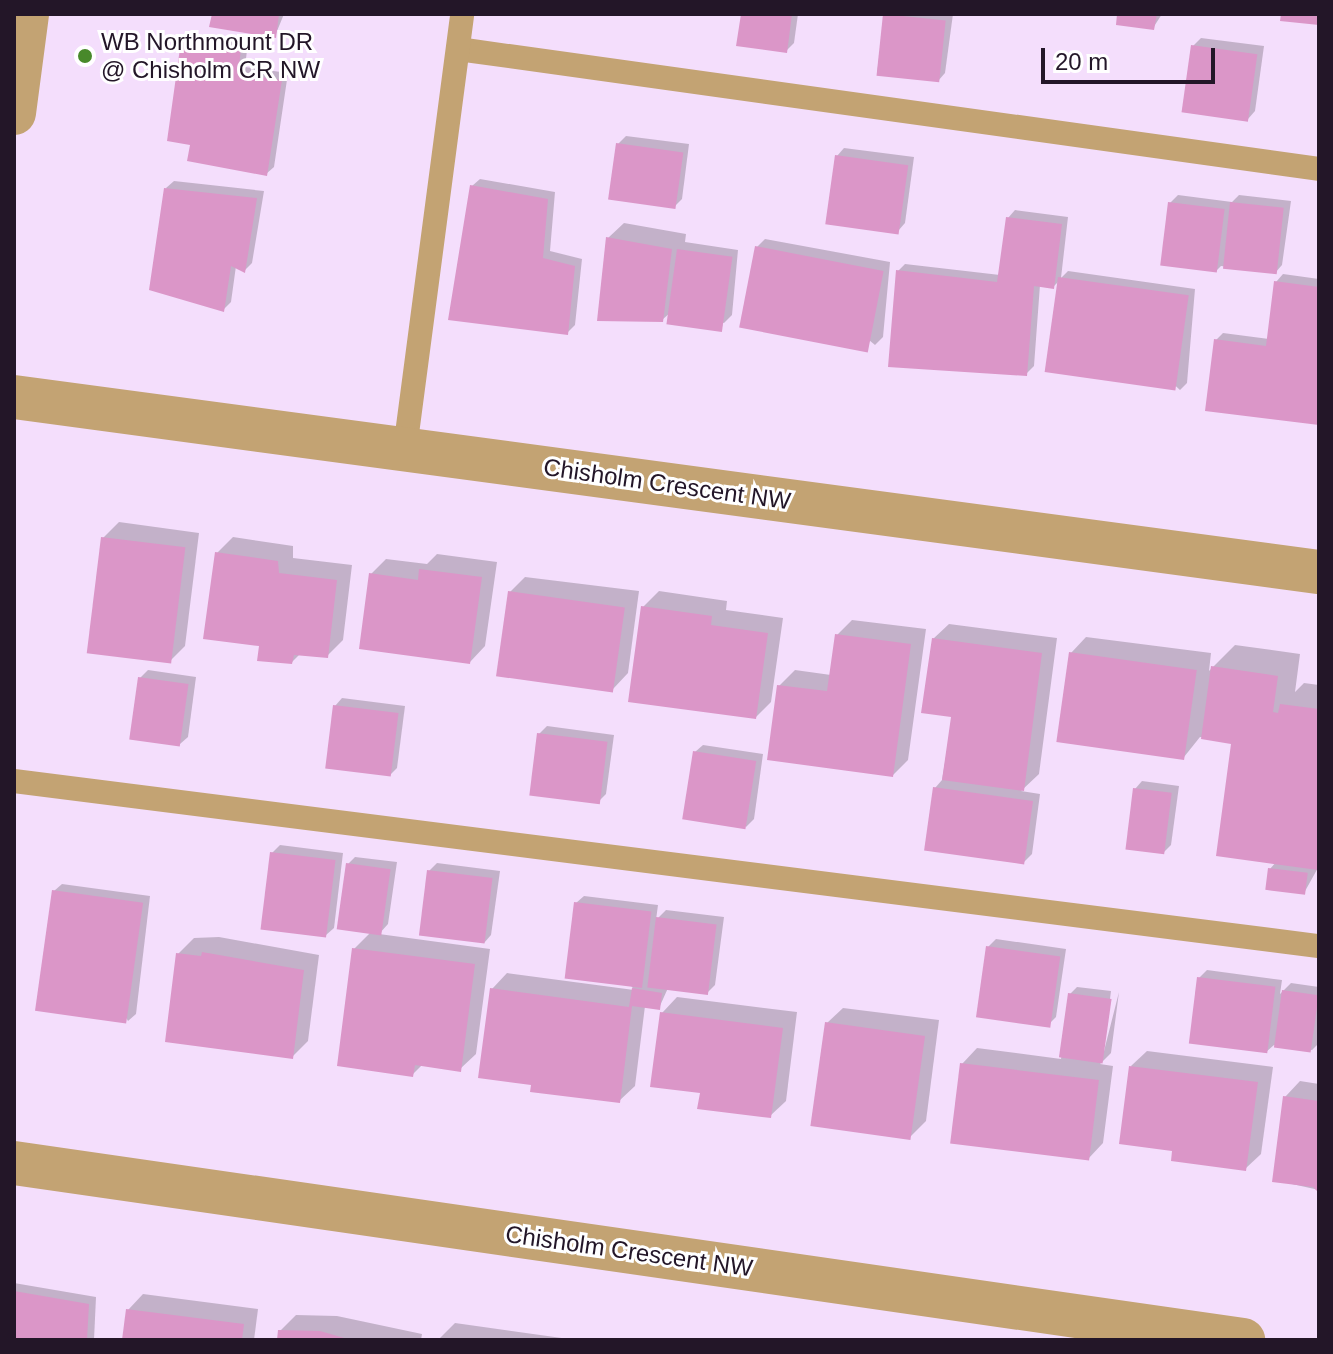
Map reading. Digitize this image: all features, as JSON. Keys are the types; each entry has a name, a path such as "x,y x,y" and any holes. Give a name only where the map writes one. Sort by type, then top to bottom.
{"street":[{"path":"14,113 27,14"},
{"name":"Chisholm Crescent NW","path":"14,397 1319,572"},
{"name":"Chisholm Crescent NW","path":"14,1163 1243,1340"}],"lane":[{"path":"405,449 462,14"},
{"path":"458,49 1319,169"},
{"path":"14,781 1319,946"}],"building":[{"path":"212,14 279,14 276,38 209,27"},
{"path":"741,14 792,14 787,53 736,46"},
{"path":"883,14 946,21 939,82 877,76"},
{"path":"1117,14 1157,14 1154,30 1116,25"},
{"path":"1281,14 1319,14 1319,25 1280,21"},
{"path":"181,41 241,49 238,74 282,80 267,176 187,161 190,145 167,141"},
{"path":"1191,45 1257,54 1248,122 1182,112"},
{"path":"616,143 683,152 675,209 608,199"},
{"path":"835,155 908,165 899,235 825,224"},
{"path":"470,185 548,199 543,258 575,266 568,335 448,320"},
{"path":"164,188 257,198 245,273 231,266 224,312 149,290"},
{"path":"1168,202 1225,209 1217,272 1160,266"},
{"path":"1230,202 1284,208 1277,274 1223,269"},
{"path":"1006,217 1062,224 1054,289 1034,286 1027,376 888,367 896,270 997,282"},
{"path":"606,237 672,249 663,322 597,321"},
{"path":"755,246 884,271 868,352 739,327"},
{"path":"677,249 732,257 722,332 666,324"},
{"path":"1058,277 1189,295 1175,390 1045,372"},
{"path":"1274,281 1319,287 1319,425 1205,411 1214,339 1266,346"},
{"path":"101,537 185,547 171,663 87,653"},
{"path":"215,552 278,561 279,573 337,580 328,658 294,655 292,664 257,661 259,646 203,639"},
{"path":"419,569 482,577 470,664 359,649 369,573 418,580"},
{"path":"508,591 625,607 613,693 496,676"},
{"path":"641,606 712,616 711,625 768,633 756,719 628,702"},
{"path":"835,634 911,644 893,777 767,760 777,685 827,691"},
{"path":"932,638 1042,653 1024,791 942,780 951,717 921,713"},
{"path":"1069,652 1197,670 1184,760 1056,742"},
{"path":"1211,666 1278,676 1273,712 1278,713 1280,704 1319,709 1318,870 1216,856 1231,744 1201,739"},
{"path":"138,677 189,684 180,746 129,739"},
{"path":"333,705 399,713 391,777 325,769"},
{"path":"537,733 607,742 600,804 529,796"},
{"path":"693,751 756,761 745,829 682,819"},
{"path":"933,787 1033,801 1024,864 924,850"},
{"path":"1133,788 1172,793 1164,854 1125,850"},
{"path":"270,852 336,860 326,937 260,929"},
{"path":"346,863 391,869 381,936 337,929"},
{"path":"1268,868 1308,873 1305,895 1265,890"},
{"path":"427,870 493,878 484,944 419,936"},
{"path":"52,890 143,903 126,1024 35,1011"},
{"path":"574,902 651,912 642,988 565,978"},
{"path":"656,917 717,924 708,995 647,987"},
{"path":"986,946 1060,956 1050,1028 976,1017"},
{"path":"352,948 475,964 461,1072 415,1065 413,1077 337,1066"},
{"path":"202,952 304,970 293,1059 165,1042 176,953 201,956"},
{"path":"1197,977 1275,987 1267,1053 1189,1044"},
{"path":"490,988 629,1007 632,988 662,993 660,1010 632,1006 620,1103 530,1092 531,1085 478,1078"},
{"path":"1282,990 1319,995 1311,1053 1274,1047"},
{"path":"1068,993 1112,999 1103,1063 1059,1057"},
{"path":"660,1012 783,1028 771,1118 697,1109 700,1093 650,1087"},
{"path":"825,1022 925,1036 910,1140 810,1126"},
{"path":"960,1063 1099,1080 1089,1160 950,1143"},
{"path":"1129,1066 1258,1082 1246,1171 1171,1161 1172,1151 1119,1144"},
{"path":"1283,1096 1319,1101 1319,1193 1313,1187 1272,1182"},
{"path":"14,1291 89,1304 87,1340 14,1340"},
{"path":"126,1309 244,1324 242,1340 122,1340"},
{"path":"278,1330 320,1331 351,1340 277,1340"}],"place":[{"name":"WB Northmount DR @ Chisholm CR NW","path":"85,56"}]}
